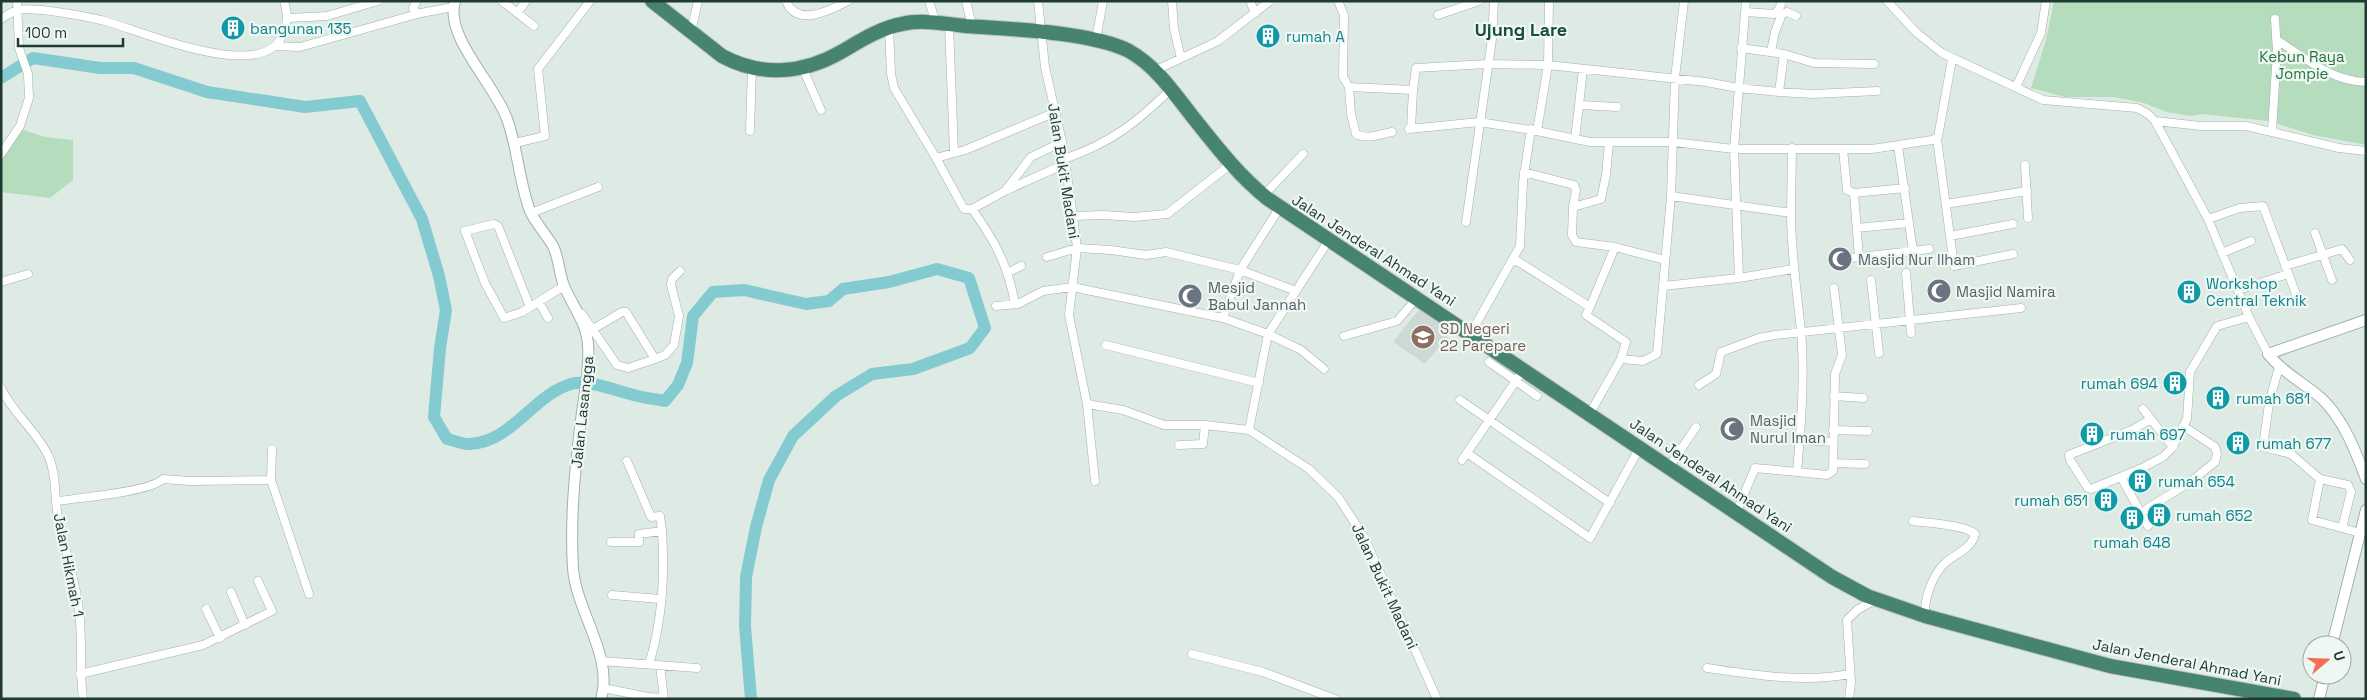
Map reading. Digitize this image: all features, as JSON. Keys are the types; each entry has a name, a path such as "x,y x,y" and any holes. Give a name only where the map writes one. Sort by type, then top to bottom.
{"highway":[{"name":"Jalan Jenderal Ahmad Yani","path":"652,1 722,56 752,67 777,71 803,69 832,57 889,27 910,22 972,26 1096,40 1130,52 1154,71 1171,89 1231,164 1264,195 1280,207 1471,333 1832,577 1876,599 1925,616 2110,666 2294,699"}],"street":[{"path":"1,154 20,126 30,89 28,74 20,48 16,10 17,1"},
{"path":"276,46 280,41 289,18 284,1"},
{"path":"289,18 327,16 378,1"},
{"path":"417,1 413,8 417,14"},
{"path":"502,1 534,26"},
{"path":"516,13 526,1"},
{"path":"515,143 545,136 538,70 590,1"},
{"path":"692,32 698,1"},
{"path":"786,1 788,6 808,17 828,11 848,1"},
{"path":"929,1 942,24 954,154"},
{"path":"966,1 972,26"},
{"name":"Jalan Bukit Madani","path":"1038,1 1045,67 1062,142 1077,248 1068,306 1070,324 1088,404 1123,410 1164,425 1204,425 1249,430 1309,469 1338,496 1374,556 1437,699"},
{"path":"1096,40 1103,1"},
{"path":"1172,1 1174,30 1181,58"},
{"path":"1250,1 1255,13"},
{"path":"1154,71 1218,41 1270,1"},
{"path":"1338,1 1344,15 1343,77 1349,87 1351,114 1356,134 1370,136 1392,132"},
{"path":"1438,15 1479,1"},
{"path":"1466,222 1492,39 1494,1"},
{"path":"1471,333 1514,259 1520,244 1524,172 1548,65 1549,1"},
{"path":"1621,359 1643,361 1658,354 1664,260 1671,196 1675,78 1684,1"},
{"path":"1739,278 1734,149 1746,1"},
{"path":"1746,12 1772,14 1778,11 1782,1"},
{"path":"1887,1 1927,43 1952,59 2043,100 2137,108 2148,114 2155,121 2208,219 2249,317 2268,354 2279,367 2323,399 2332,411 2355,452 2366,479"},
{"path":"2016,87 2039,40 2046,1"},
{"path":"1,19 16,10 36,10 99,20 210,53 237,55 261,52 276,46 300,47 454,4"},
{"name":"Jalan Lasangga","path":"454,4 456,29 472,60 493,88 501,104 515,143 531,213 553,246 564,286 574,302 588,340 574,489 573,568 576,588 604,674 602,694"},
{"path":"1772,51 1775,32 1782,14 1787,12 1796,16"},
{"path":"2272,131 2276,88 2277,40 2275,19"},
{"path":"889,27 891,74 894,88 964,209 972,209 1115,137 1142,118 1171,89"},
{"path":"2277,40 2328,73 2345,79 2366,82"},
{"path":"1741,48 1772,51 1814,63 1874,64"},
{"path":"1779,92 1784,54"},
{"path":"1952,59 1945,107 1937,139 1954,266 2013,254"},
{"path":"1877,91 1813,94 1779,92 1738,88 1675,78 1548,65 1487,64 1416,68 1410,128 1479,122 1609,143 1673,142 1734,149 1872,149 1937,139"},
{"path":"750,131 752,67"},
{"path":"803,69 821,110"},
{"path":"1575,139 1581,105 1583,70"},
{"path":"1349,87 1413,90"},
{"path":"1581,105 1616,107"},
{"path":"936,158 954,154 1056,112"},
{"path":"2155,121 2201,126 2246,126 2339,148 2366,151"},
{"path":"1005,191 1031,157 1062,142"},
{"path":"1573,207 1601,199 1606,176 1609,143"},
{"path":"1898,146 1913,251"},
{"path":"1792,148 1791,213 1793,269 1801,332 1803,385 1796,472"},
{"path":"1843,148 1847,190 1854,193 1905,188"},
{"path":"1264,195 1303,154"},
{"path":"1073,216 1134,217 1167,214 1231,164"},
{"path":"2025,165 2028,218"},
{"path":"1524,172 1574,185 1576,190 1572,232 1576,242 1615,247 1664,260"},
{"path":"531,213 598,187"},
{"path":"1946,204 2026,191"},
{"path":"1854,193 1855,258 1929,249"},
{"path":"1671,196 1791,213"},
{"path":"2208,219 2240,208 2262,206 2298,302"},
{"path":"1223,318 1240,270 1280,207"},
{"path":"972,209 991,235 1007,273 1015,304"},
{"path":"1856,228 1909,223"},
{"path":"530,307 500,228 494,224 465,231 502,316 508,318 530,307 539,302 564,286"},
{"path":"1950,236 2012,224"},
{"path":"2314,233 2332,280"},
{"path":"1249,430 1268,334 1329,240"},
{"path":"2222,253 2251,241"},
{"path":"1590,413 1621,359 1626,342 1586,315 1615,247"},
{"path":"1047,257 1077,248 1111,250 1142,255 1166,252 1240,270 1296,291"},
{"path":"2286,266 2342,249 2350,260"},
{"path":"1514,259 1590,307"},
{"path":"1007,273 1021,266"},
{"path":"1663,286 1739,278 1793,269"},
{"path":"574,302 617,365 628,368 665,355 674,345 679,316 671,285 672,279 680,271"},
{"path":"1906,273 1911,333"},
{"path":"1,282 28,274"},
{"path":"2238,290 2288,274"},
{"path":"1871,280 1879,353"},
{"path":"996,306 1015,304 1043,291 1072,287 1223,318 1268,334 1301,350 1324,369"},
{"path":"1736,511 1754,468 1827,475 1832,472 1835,372 1842,355 1834,288"},
{"path":"1344,336 1397,321 1417,298"},
{"path":"539,302 548,318"},
{"path":"1699,385 1716,374 1718,357 1722,351 1759,338 1910,319 2022,308"},
{"path":"593,329 622,312 626,312 655,359"},
{"path":"2151,420 2132,430 2069,456 2089,489 2121,477 2163,456 2173,446 2188,415 2190,374 2208,339 2220,324 2249,317"},
{"path":"2268,354 2364,323"},
{"path":"1106,345 1259,383"},
{"path":"1489,362 1537,396"},
{"path":"2279,367 2269,403 2263,447 2291,454 2320,479 2346,483 2350,489 2342,528"},
{"path":"1462,460 1524,369"},
{"name":"Jalan Hikmah 1","path":"1,388 49,458 56,486 58,518 79,609 80,674 84,699"},
{"path":"1834,396 1863,398"},
{"path":"1460,400 1610,503"},
{"path":"1088,404 1095,481"},
{"path":"2143,409 2173,446"},
{"path":"1179,445 1203,444 1204,425"},
{"path":"2142,512 2190,482 2215,462 2217,455 2215,447 2184,426"},
{"path":"1670,467 1696,427"},
{"path":"1833,430 1868,431"},
{"path":"1800,440 1833,442"},
{"path":"1467,453 1590,538 1640,447"},
{"path":"272,450 271,480 309,594"},
{"path":"627,461 651,517 658,515 660,518 662,531 664,558 657,638 649,664"},
{"path":"1833,463 1865,464"},
{"path":"2121,477 2142,512 2148,526"},
{"path":"57,501 128,491 158,484 163,479 190,481 271,480"},
{"path":"2320,479 2312,520 2360,533"},
{"path":"2334,635 2366,510"},
{"path":"1913,520 1962,528 1972,531 1974,534 1972,542 1944,564 1934,578 1927,600 1925,616"},
{"path":"611,542 639,542 640,534 662,531"},
{"path":"80,674 203,645 272,612 258,581"},
{"path":"231,592 245,625"},
{"path":"612,595 660,599"},
{"path":"1849,699 1848,620 1857,610 1876,599"},
{"path":"206,609 220,638"},
{"path":"1192,654 1263,672 1335,699"},
{"path":"601,661 697,668"},
{"path":"602,694 664,698 660,665"},
{"path":"1707,668 1793,679 1819,679 1850,674"},
{"path":"2319,699 2322,685"}],"shaded area":[{"name":"SD Negeri 22 Parepare","path":"1421,307 1452,331 1425,364 1393,342"}],"green space":[{"name":"Kebun Raya Jompie","path":"2054,1 2366,1 2366,145 2313,135 2268,121 2203,114 2190,116 2167,112 2144,103 2114,97 2065,97 2031,88 2046,40"},
{"path":"21,129 45,137 73,140 73,180 50,198 1,192 1,161"}],"waterway":[{"path":"1,78 33,58 100,68 134,68 207,92 305,107 360,101 422,219 439,276 446,310 440,348 434,417 447,439 464,444 485,441 498,435 545,398 571,384 594,384 665,401 678,385 687,363 693,316 713,292 744,290 806,304 829,301 843,289 889,282 937,269 969,278 985,328 970,348 913,369 872,374 836,396 793,436 769,480 756,527 746,577 745,626 751,699"}],"place":[{"name":"bangunan 135","path":"233,28"},
{"name":"rumah A","path":"1268,36"},
{"name":"Masjid Nur Ilham","path":"1840,259"},
{"name":"Masjid Namira","path":"1939,291"},
{"name":"Workshop Central Teknik","path":"2189,292"},
{"name":"Mesjid Babul Jannah","path":"1190,296"},
{"name":"SD Negeri 22 Parepare","path":"1423,337"},
{"name":"rumah 694","path":"2175,383"},
{"name":"rumah 681","path":"2218,398"},
{"name":"Masjid Nurul Iman","path":"1732,429"},
{"name":"rumah 697","path":"2092,434"},
{"name":"rumah 677","path":"2238,443"},
{"name":"rumah 654","path":"2140,481"},
{"name":"rumah 651","path":"2106,500"},
{"name":"rumah 652","path":"2159,515"},
{"name":"rumah 648","path":"2132,518"}],"district":[{"name":"Ujung Lare","path":"1521,29"}]}
